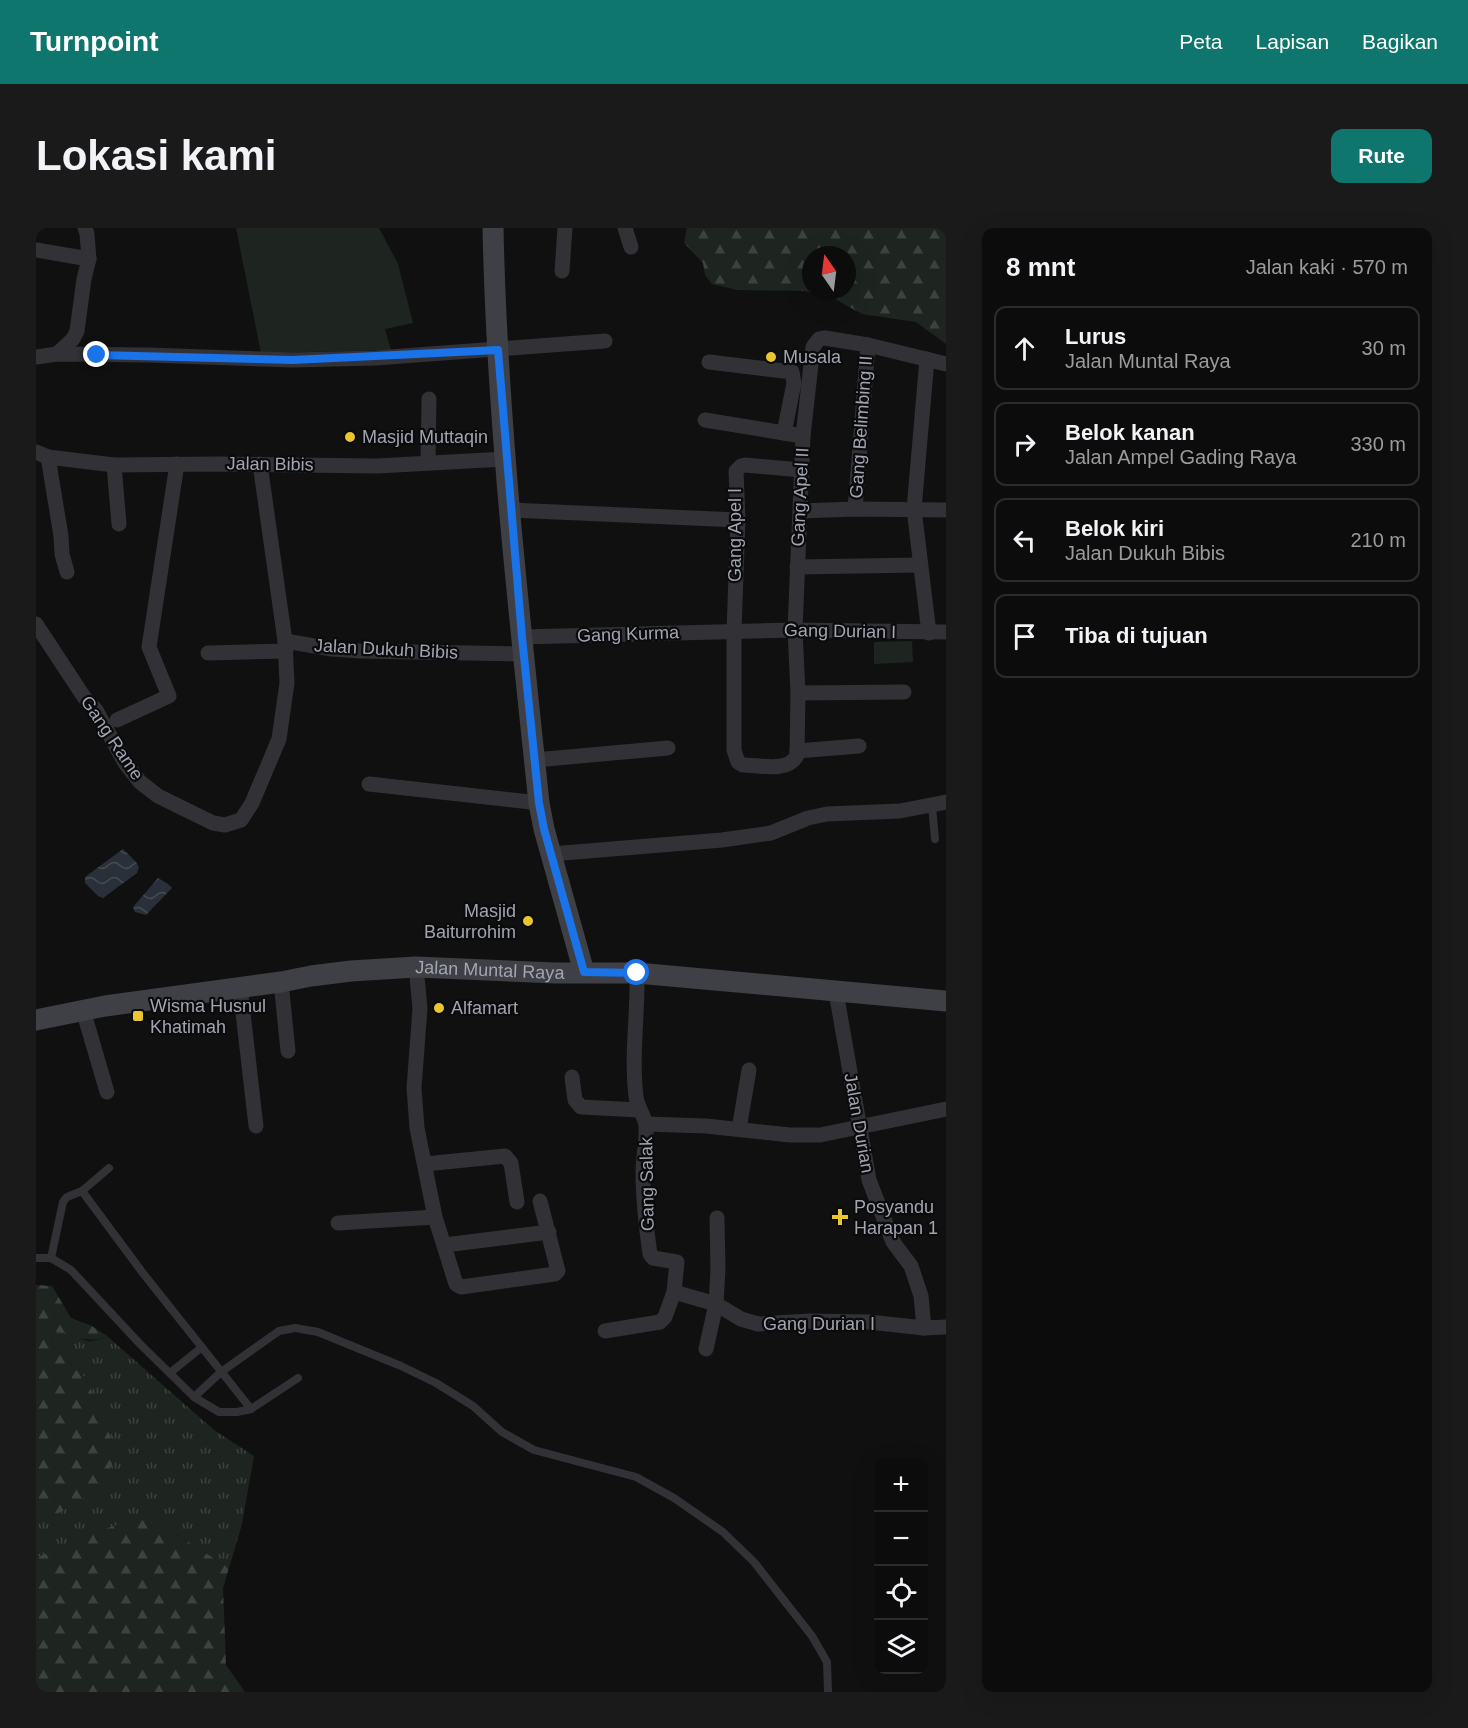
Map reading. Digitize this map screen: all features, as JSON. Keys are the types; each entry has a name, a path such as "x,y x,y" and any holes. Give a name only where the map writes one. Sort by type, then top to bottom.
{"main road":[{"path":"493,228 495,317 505,459 539,803 584,972"},
{"name":"Jalan Muntal Raya","path":"36,1020 83,1010 351,971 416,967 555,973 637,973 946,1000"}],"street":[{"path":"57,354 77,332 84,279 89,260 85,228"},
{"path":"561,271 565,228"},
{"path":"626,228 631,247"},
{"path":"36,250 89,260"},
{"path":"804,436 813,347 819,339 868,345 946,364"},
{"path":"36,357 57,354 293,360 498,350 605,341"},
{"name":"Gang Belimbing II","path":"855,509 868,345"},
{"path":"927,359 914,510 929,633"},
{"name":"Gang Apel II","path":"709,362 788,370 794,376 784,433 804,436 795,630 798,693 797,751"},
{"path":"428,463 429,399"},
{"path":"705,420 784,433"},
{"path":"42,454 67,572"},
{"name":"Jalan Bibis","path":"42,454 114,465 377,466 505,459"},
{"path":"117,720 169,696 149,647 177,464"},
{"path":"260,464 285,646"},
{"path":"114,465 119,524"},
{"name":"Gang Apel I","path":"797,751 794,761 784,766 742,765 738,762 734,750 734,631 738,520 736,475 738,468 745,465 801,470"},
{"path":"510,510 738,520"},
{"path":"801,511 946,510"},
{"path":"797,567 920,565"},
{"name":"Gang Rame","path":"36,624 84,697 96,710 125,763 140,782 158,796 213,823 225,825 245,816 279,739 287,683 285,646"},
{"name":"Gang Kurma","path":"522,646 734,631"},
{"name":"Gang Durian I","path":"734,631 946,632"},
{"name":"Jalan Dukuh Bibis","path":"208,653 285,646 351,650 522,646"},
{"path":"798,693 904,692"},
{"path":"797,751 859,746"},
{"path":"535,760 668,748"},
{"path":"369,784 539,803"},
{"path":"551,854 722,840 771,833 808,818 827,814 872,813 939,804"},
{"path":"416,967 420,1008 415,1107 435,1217 456,1284 461,1287 555,1274 558,1269 540,1201"},
{"name":"Gang Salak","path":"637,973 638,1005 634,1067 642,1117 644,1213 650,1254 653,1258 677,1262 674,1292"},
{"path":"281,982 288,1051"},
{"path":"240,987 256,1126"},
{"name":"Jalan Durian","path":"836,992 869,1180 893,1242 911,1266 921,1296 924,1328"},
{"path":"83,1010 107,1092"},
{"path":"739,1129 749,1070"},
{"path":"572,1077 575,1100 581,1107 642,1117 804,1136 859,1128 946,1109"},
{"path":"424,1164 506,1156 511,1163 517,1202"},
{"path":"338,1223 435,1217"},
{"path":"706,1349 716,1304 717,1218"},
{"path":"445,1245 549,1232"},
{"path":"605,1331 660,1322 674,1292"},
{"name":"Gang Durian I","path":"674,1292 716,1304 741,1319 758,1324 869,1322 924,1328"},
{"path":"924,1328 946,1327"}],"lane":[{"path":"935,839 939,804"},
{"path":"51,1258 63,1202 67,1197 82,1191 109,1168"},
{"path":"82,1191 251,1409"},
{"path":"36,1258 51,1258 71,1270 140,1344 194,1397 219,1412 251,1409 298,1378"},
{"path":"194,1397 221,1372 279,1331 295,1328 318,1332 372,1353 436,1383 473,1406 502,1432 534,1450 636,1477 674,1498 723,1532 754,1562 791,1610 804,1623 827,1662 828,1692"},
{"path":"170,1373 202,1347"}],"green space":[{"path":"236,228 379,228 398,264 413,323 385,329 391,350 261,353"},
{"path":"687,228 946,228 946,344 916,322 862,314 836,300 856,300 856,246 802,246 802,291 737,290 712,284 705,275 703,263 684,243"},
{"path":"912,641 913,662 874,664 874,642"},
{"path":"36,1285 52,1286 71,1318 92,1326 107,1336 91,1340 66,1333 50,1332 53,1347 85,1378 98,1403 117,1455 100,1487 61,1512 36,1521"},
{"path":"50,1331 63,1331 88,1341 107,1336 214,1430 254,1456 242,1524 229,1568 165,1527 64,1548 36,1558 36,1521 61,1512 85,1378 53,1347"},
{"path":"136,1518 165,1527 229,1568 223,1588 226,1665 245,1692 36,1692 36,1558 91,1534"}],"water":[{"path":"123,849 139,867 137,873 103,898 98,896 85,883 85,877"},
{"path":"158,878 172,888 146,915 135,912 133,907"}],"place":[{"name":"Musala","path":"771,357"},
{"name":"Masjid Muttaqin","path":"350,437"},
{"name":"Masjid Baiturrohim","path":"528,921"},
{"name":"Alfamart","path":"439,1008"},
{"name":"Wisma Husnul Khatimah","path":"138,1016"},
{"name":"Posyandu Harapan 1","path":"840,1217"}],"route":[{"path":"97,355 293,360 375,358 498,350 505,459 530,722 544,829 584,972 637,973"}]}
